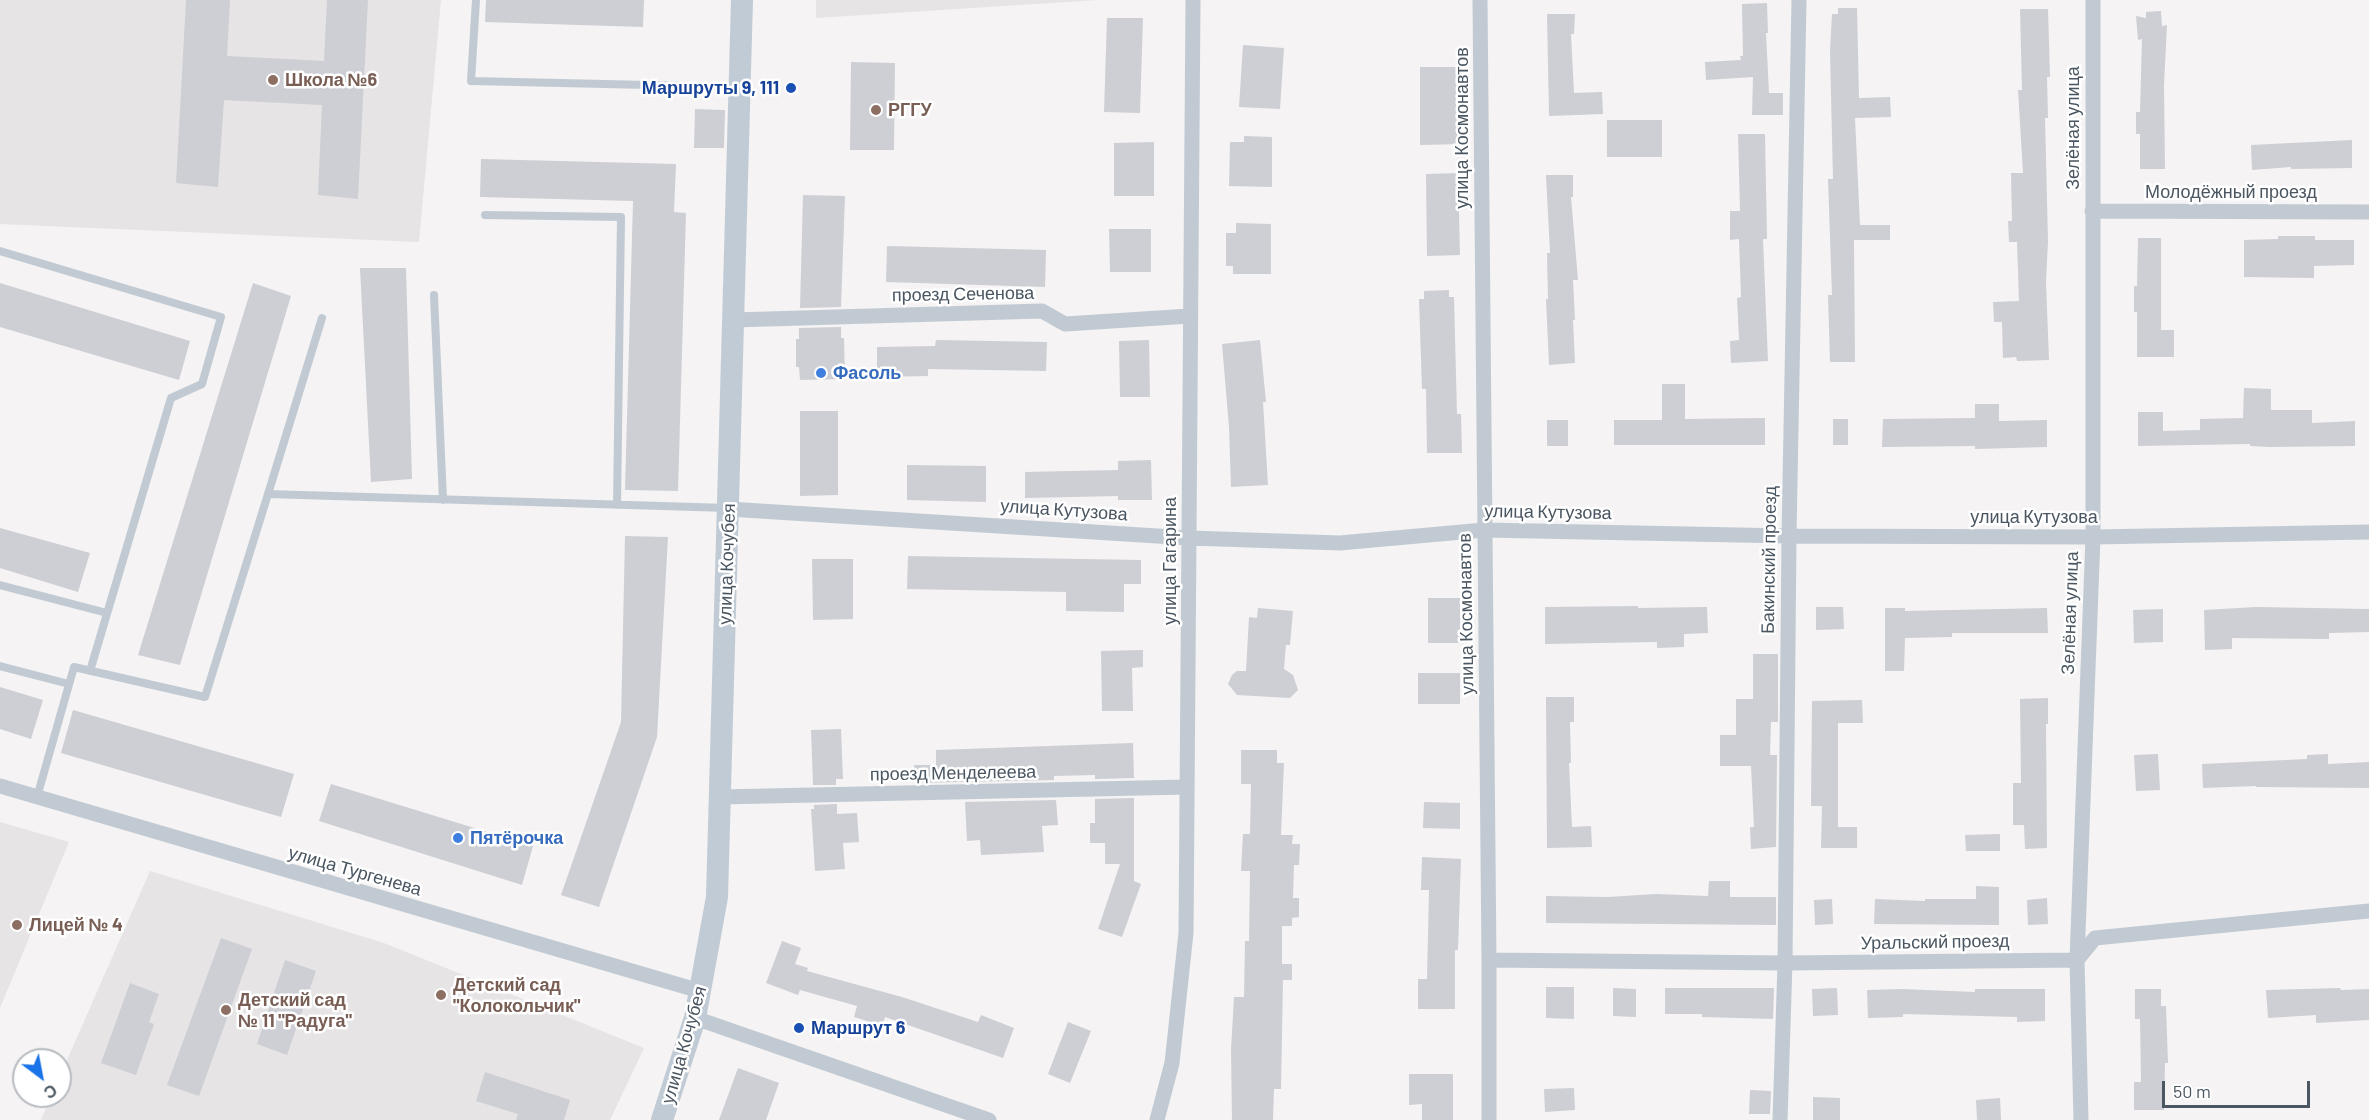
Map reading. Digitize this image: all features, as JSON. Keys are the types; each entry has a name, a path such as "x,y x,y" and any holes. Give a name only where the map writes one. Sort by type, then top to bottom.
{"main road":[{"name":"улица Кочубея","path":"662,1120 695,1018 717,897 742,0"}],"street":[{"name":"улица Гагарина","path":"1157,1120 1172,1063 1186,933 1193,0"},
{"name":"улица Космонавтов","path":"1480,0 1489,1120"},
{"name":"Бакинский проезд","path":"1780,1120 1785,963 1789,536 1799,0"},
{"name":"Зелёная улица","path":"2081,1120 2077,960 2093,537 2093,0"},
{"name":"Молодёжный проезд","path":"2092,211 2369,212"},
{"name":"проезд Сеченова","path":"733,320 1042,311 1065,324 1190,315"},
{"name":"улица Кутузова","path":"728,508 1190,538 1340,543 1484,530 1789,536 2093,537 2369,532"},
{"name":"улица Тургенева","path":"0,786 700,992"},
{"name":"проезд Менделеева","path":"720,797 1187,787"},
{"path":"2077,960 2095,938 2369,911"},
{"name":"Уральский проезд","path":"1489,960 1785,963 2077,960"},
{"path":"695,1018 989,1120"}],"lane":[{"path":"476,0 471,81 740,87"},
{"path":"485,215 621,217 617,505"},
{"path":"0,251 221,317 202,384 171,398 90,671"},
{"path":"434,295 443,500"},
{"path":"37,797 74,667 206,698 322,318"},
{"path":"268,494 728,508"},
{"path":"0,585 107,613"},
{"path":"0,666 69,684"}],"shaded area":[{"path":"0,0 441,0 419,242 0,224"},
{"path":"816,0 1098,0 816,18"},
{"name":"Лицей № 4","path":"0,822 69,842 0,1008"},
{"name":"Детский сад № 11 \"Радуга\"","path":"150,871 384,943 644,1048 610,1120 41,1120 46,1108 72,1108 72,1049"}],"building":[{"name":"Школа №6","path":"186,0 230,0 227,56 324,61 327,0 368,0 358,199 318,195 322,105 224,100 218,187 176,183"},
{"path":"486,0 644,0 643,27 485,22"},
{"path":"1767,3 1769,93 1783,93 1783,115 1752,115 1753,77 1706,80 1705,62 1741,60 1740,56 1743,56 1742,4"},
{"path":"1838,8 1857,8 1859,98 1890,97 1891,117 1855,118 1860,225 1890,225 1890,240 1854,240 1855,362 1830,362 1828,295 1832,295 1828,179 1833,179 1830,51 1832,14 1838,14"},
{"path":"2020,9 2048,9 2050,77 2047,77 2048,118 2045,118 2049,360 2017,361 2016,357 2003,358 2002,322 1994,322 1993,302 2019,301 2017,242 2009,242 2008,221 2012,221 2011,173 2023,173 2018,90 2022,90"},
{"path":"2161,11 2162,26 2167,25 2164,85 2165,169 2140,169 2140,134 2136,134 2136,112 2140,112 2142,39 2138,40 2136,16 2146,18 2146,12"},
{"path":"1547,14 1575,14 1574,34 1571,34 1574,93 1602,92 1603,114 1549,116"},
{"path":"1107,18 1143,18 1140,113 1104,112"},
{"path":"1243,45 1284,48 1280,109 1239,107"},
{"path":"851,62 895,63 894,150 850,150"},
{"path":"1420,67 1465,67 1465,95 1461,95 1461,144 1420,145"},
{"path":"695,109 725,110 724,148 694,148"},
{"path":"1607,120 1662,120 1662,157 1607,157"},
{"path":"1738,134 1765,134 1767,239 1763,239 1768,361 1731,363 1730,341 1739,340 1737,298 1741,297 1739,239 1730,240 1730,211 1740,211"},
{"path":"1244,136 1272,137 1272,187 1229,186 1230,142 1244,142"},
{"path":"2352,140 2352,168 2291,169 2291,167 2252,170 2251,145"},
{"path":"1154,142 1154,196 1114,196 1114,143"},
{"path":"481,159 676,164 674,212 686,213 678,491 625,490 633,201 480,197"},
{"path":"1458,173 1460,255 1427,256 1426,174"},
{"path":"1546,175 1573,175 1573,197 1571,197 1578,280 1573,280 1575,363 1549,365 1546,299 1548,299 1547,253 1550,253"},
{"path":"803,195 845,196 841,307 800,308"},
{"path":"1236,223 1271,224 1271,274 1233,274 1233,266 1226,266 1226,233 1236,233"},
{"path":"1109,229 1151,229 1151,272 1110,272"},
{"path":"2278,236 2315,236 2315,240 2354,240 2354,265 2314,266 2314,278 2244,277 2244,240 2278,239"},
{"path":"2138,238 2161,238 2161,330 2174,330 2174,357 2137,357 2137,312 2134,312 2134,286 2137,286"},
{"path":"887,246 1046,250 1045,287 886,282"},
{"path":"360,268 406,268 412,479 371,482"},
{"path":"0,283 190,341 179,380 0,327"},
{"path":"253,283 291,296 180,665 138,655"},
{"path":"1449,290 1449,297 1454,297 1457,414 1461,414 1462,453 1427,453 1426,389 1422,389 1419,299 1424,299 1424,291"},
{"path":"841,327 841,338 844,338 845,379 800,380 799,367 796,367 796,339 799,339 799,328"},
{"path":"936,340 1047,342 1046,371 928,369 928,376 877,377 877,347 935,346"},
{"path":"1149,340 1150,397 1120,397 1119,341"},
{"path":"1260,340 1266,402 1263,402 1268,485 1231,487 1222,344"},
{"path":"1662,384 1685,384 1685,419 1765,418 1765,445 1614,445 1614,420 1662,420"},
{"path":"2244,388 2271,389 2271,410 2312,410 2312,423 2355,421 2355,446 2270,447 2250,446 2250,444 2138,446 2138,412 2163,412 2163,431 2200,430 2200,419 2243,418"},
{"path":"1975,404 1999,404 1999,421 2047,420 2047,447 1975,449 1975,446 1882,447 1883,419 1975,418"},
{"path":"800,411 838,411 838,495 800,496"},
{"path":"1833,419 1848,419 1848,445 1833,445"},
{"path":"1547,420 1568,420 1568,446 1547,446"},
{"path":"1151,460 1152,500 1118,500 1118,496 1025,498 1025,472 1118,470 1118,461"},
{"path":"907,465 986,466 986,502 907,500"},
{"path":"0,528 90,553 78,592 0,568"},
{"path":"625,536 668,537 657,737 599,907 561,895 621,722"},
{"path":"908,556 1141,560 1141,584 1124,584 1124,612 1066,611 1066,592 907,589"},
{"path":"812,559 853,559 853,619 813,620"},
{"path":"1428,598 1460,598 1460,643 1428,643"},
{"path":"1638,606 1638,608 1707,607 1708,633 1684,634 1684,647 1657,648 1657,642 1545,644 1545,607"},
{"path":"1816,607 1843,607 1844,629 1816,630"},
{"path":"2256,607 2369,609 2369,632 2329,633 2329,639 2232,638 2232,649 2205,650 2204,610"},
{"path":"1258,608 1293,611 1290,645 1286,645 1284,669 1293,675 1298,690 1290,698 1237,695 1228,684 1232,675 1237,671 1246,671 1249,617 1257,618"},
{"path":"1885,608 1905,608 1905,611 2047,608 2048,633 1952,633 1952,637 1905,638 1904,671 1885,671"},
{"path":"2163,609 2163,642 2134,643 2133,610"},
{"path":"1143,650 1143,667 1132,668 1133,711 1102,711 1101,651"},
{"path":"1753,654 1778,654 1778,722 1771,722 1770,755 1777,755 1776,847 1751,849 1750,827 1754,827 1751,766 1720,766 1720,735 1736,735 1736,699 1753,699"},
{"path":"1418,673 1460,673 1460,704 1418,704"},
{"path":"0,687 43,700 31,739 0,729"},
{"path":"1546,697 1574,697 1574,722 1570,722 1571,763 1569,763 1572,827 1591,826 1592,847 1547,848"},
{"path":"2048,698 2048,724 2046,724 2047,848 2025,849 2024,825 2013,825 2013,783 2021,783 2020,699"},
{"path":"1862,700 1863,723 1838,723 1838,827 1857,827 1857,848 1821,848 1822,806 1811,806 1812,701"},
{"path":"73,710 294,774 281,817 61,753"},
{"path":"841,729 843,779 836,779 836,785 813,785 811,730"},
{"path":"1133,743 1134,778 1095,779 1095,775 1054,776 1054,780 915,783 914,765 936,765 936,750"},
{"path":"1241,750 1277,750 1277,763 1284,763 1281,835 1293,835 1292,844 1300,844 1299,865 1294,865 1293,898 1299,898 1299,917 1292,918 1292,926 1282,926 1282,964 1292,964 1292,980 1283,980 1281,1089 1274,1089 1273,1120 1232,1120 1231,1050 1234,997 1244,997 1245,941 1249,941 1250,871 1241,871 1243,834 1250,834 1251,784 1241,784"},
{"path":"2158,754 2160,790 2136,791 2134,755"},
{"path":"2328,754 2328,764 2369,762 2369,788 2256,786 2203,788 2202,764 2307,759 2307,755"},
{"path":"331,784 533,846 522,885 319,821"},
{"path":"1134,798 1134,881 1141,884 1122,937 1098,929 1120,864 1105,864 1105,843 1090,843 1090,823 1095,823 1095,799"},
{"path":"1056,800 1058,825 1042,826 1044,852 981,855 980,840 967,841 965,802"},
{"path":"1424,802 1460,803 1460,829 1423,828"},
{"path":"837,804 837,814 857,813 859,842 843,843 845,869 815,871 811,809 814,809 814,805"},
{"path":"2000,834 2000,851 1966,851 1965,835"},
{"path":"1422,857 1461,859 1458,950 1455,950 1455,1009 1418,1009 1418,979 1427,979 1429,890 1421,890"},
{"path":"1709,881 1730,881 1730,897 1776,897 1776,925 1546,923 1546,896 1608,897 1656,894 1708,896"},
{"path":"1976,886 1999,887 1999,925 1874,924 1875,899 1925,901 1925,899 1976,899"},
{"path":"2047,898 2048,924 2028,925 2027,900"},
{"path":"1832,899 1833,924 1815,925 1814,900"},
{"path":"221,938 252,949 199,1096 167,1085"},
{"path":"782,941 801,948 795,964 808,968 807,971 902,997 978,1022 981,1015 1014,1028 1003,1058 885,1017 881,1031 866,1026 867,1021 854,1017 857,1006 800,990 798,995 766,983"},
{"path":"285,960 316,971 287,1055 257,1044"},
{"path":"130,983 159,994 149,1022 154,1024 136,1075 101,1063"},
{"path":"1546,987 1574,987 1574,1019 1546,1018"},
{"path":"1613,988 1636,989 1636,1017 1613,1016"},
{"path":"1665,988 1774,988 1773,1019 1665,1014"},
{"path":"1837,988 1838,1015 1813,1016 1812,989"},
{"path":"2340,988 2341,990 2369,989 2369,1020 2316,1023 2316,1015 2268,1018 2266,990"},
{"path":"1975,989 2045,989 2045,1021 2017,1022 2017,1017 1903,1014 1903,1017 1868,1018 1867,990 1975,992"},
{"path":"2135,989 2161,989 2161,1006 2166,1006 2168,1063 2165,1063 2164,1110 2134,1110 2134,1082 2141,1082 2140,1019 2135,1019"},
{"path":"1068,1022 1091,1031 1070,1083 1048,1074"},
{"path":"738,1068 779,1083 766,1120 719,1120"},
{"path":"485,1072 570,1100 564,1120 516,1120 518,1114 476,1101"},
{"path":"1409,1074 1453,1074 1453,1120 1422,1120 1422,1104 1409,1105"},
{"path":"1574,1088 1575,1110 1545,1112 1544,1089"},
{"path":"1750,1090 1771,1091 1770,1114 1749,1114"},
{"path":"1813,1097 1840,1098 1840,1120 1813,1120"},
{"path":"2000,1098 2001,1120 1977,1120 1976,1100"}],"place":[{"name":"Школа №6","path":"273,80"},
{"name":"Маршруты 9, 111","path":"791,88"},
{"name":"РГГУ","path":"876,110"},
{"name":"Фасоль","path":"821,373"},
{"name":"Пятёрочка","path":"458,838"},
{"name":"Лицей № 4","path":"17,925"},
{"name":"Детский сад \"Колокольчик\"","path":"441,995"},
{"name":"Детский сад № 11 \"Радуга\"","path":"226,1010"},
{"name":"Маршрут 6","path":"799,1028"}]}
